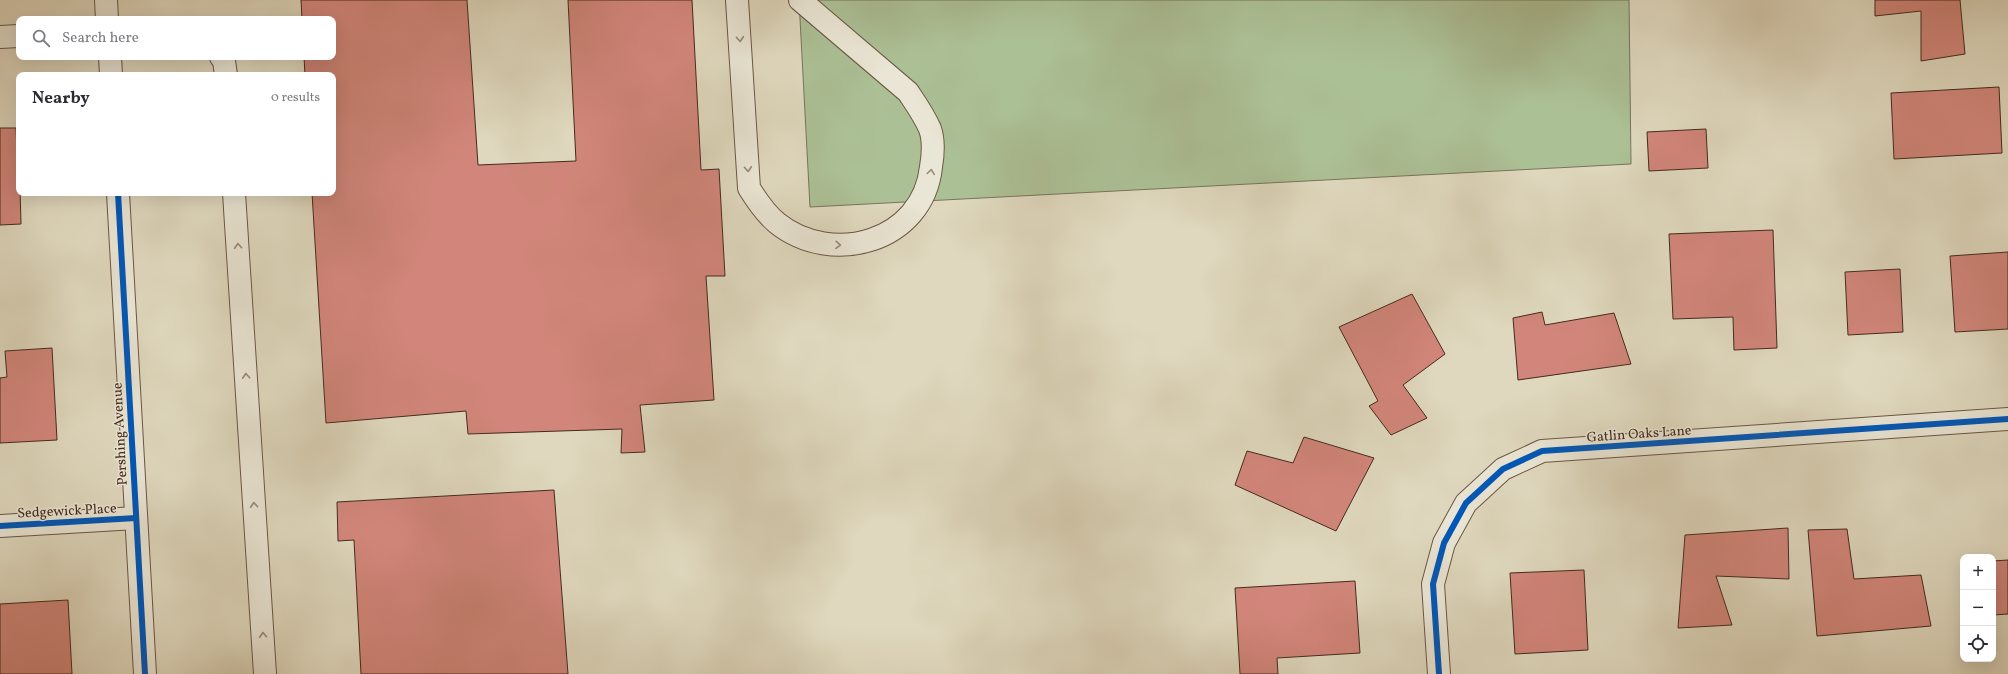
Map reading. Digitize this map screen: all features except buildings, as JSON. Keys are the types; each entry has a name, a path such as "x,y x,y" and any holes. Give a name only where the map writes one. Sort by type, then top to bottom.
{"street":[{"path":"106,0 107,16"},
{"path":"737,0 749,188 761,207 772,218 800,236 827,245 848,246 873,240 893,231 909,217 923,199 930,177 933,153 930,130 921,111 908,92 800,0"},
{"path":"0,37 16,36"},
{"path":"110,60 111,72"},
{"path":"223,60 226,72"},
{"name":"Pershing Avenue","path":"118,196 146,674"},
{"path":"234,196 266,674"},
{"name":"Gatlin Oaks Lane","path":"1439,674 1433,584 1444,543 1466,503 1503,469 1542,452 2008,419"},
{"name":"Sedgewick Place","path":"0,526 136,518"}],"green space":[{"path":"799,0 1629,0 1631,164 810,207"}],"cycle path":[{"path":"118,196 145,674"},
{"path":"1439,674 1433,584 1444,543 1466,503 1503,469 1542,451 2008,419"},
{"path":"0,526 136,518"}]}
